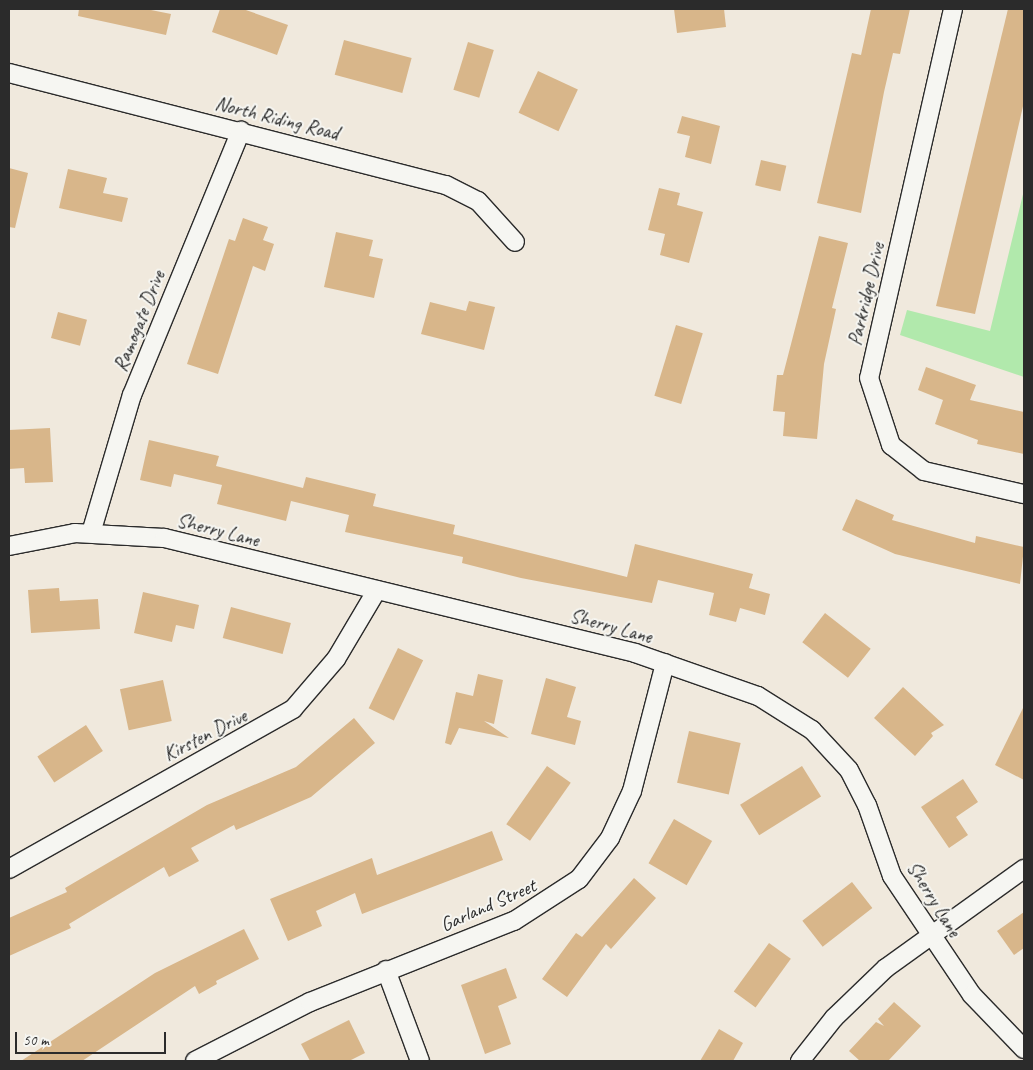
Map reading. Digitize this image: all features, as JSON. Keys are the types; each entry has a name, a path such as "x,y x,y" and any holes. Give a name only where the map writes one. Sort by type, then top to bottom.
{"street":[{"name":"Parkridge Drive","path":"953,9 868,378 891,445 918,466 1024,494"},
{"name":"North Riding Road","path":"9,73 241,130 446,185 478,201 515,242"},
{"name":"Ramogate Drive","path":"91,533 132,396 241,130"},
{"name":"Sherry Lane","path":"9,546 91,533 164,538 665,662 758,696 812,730 837,755 867,805 892,876 930,936 972,995 1024,1049"},
{"name":"Kirsten Drive","path":"9,870 293,709 336,659 376,590"},
{"name":"Garland Street","path":"195,1061 310,1002 386,970 514,921 579,879 610,838 632,791 665,662"},
{"path":"800,1061 854,997 930,936 1024,869"},
{"path":"386,970 420,1061"}],"green space":[{"path":"1024,190 1024,377 900,335 907,310 990,331"}],"building":[{"path":"79,9 146,9 171,14 166,35 78,16"},
{"path":"220,9 243,9 288,25 277,55 212,32"},
{"path":"674,9 724,9 726,27 677,33"},
{"path":"871,9 910,9 900,54 893,53 861,213 817,203 852,53 861,55"},
{"path":"1008,9 1024,9 1024,102 975,314 936,306"},
{"path":"344,40 412,58 402,93 335,75"},
{"path":"468,42 494,50 479,98 453,90"},
{"path":"538,71 578,90 558,131 519,113"},
{"path":"682,116 720,126 711,164 685,157 690,136 677,133"},
{"path":"761,160 786,166 780,191 755,185"},
{"path":"9,168 28,173 15,228 9,227"},
{"path":"68,169 107,178 103,193 128,198 122,222 59,208"},
{"path":"659,188 680,193 677,205 703,212 689,263 660,255 665,234 648,230"},
{"path":"243,218 268,227 263,240 274,244 265,271 253,266 218,374 187,364 229,239 235,241"},
{"path":"336,232 373,240 369,256 383,259 374,298 324,287"},
{"path":"819,236 848,243 832,308 836,309 824,364 817,439 783,436 785,412 773,411 777,375 783,375"},
{"path":"469,301 495,307 484,350 421,334 430,302 466,311"},
{"path":"58,312 87,320 80,346 51,338"},
{"path":"676,325 703,333 681,404 654,396"},
{"path":"926,367 976,385 970,400 1024,412 1024,454 977,444 978,440 935,424 943,400 918,390"},
{"path":"50,428 53,482 25,483 24,468 9,469 9,430"},
{"path":"149,440 219,456 216,466 303,488 306,477 376,494 373,506 455,525 453,534 627,577 635,544 753,574 749,588 770,594 765,615 740,608 736,622 709,615 714,593 658,580 652,603 521,578 462,563 463,557 345,532 349,515 291,501 286,521 217,504 222,485 174,474 171,487 140,480"},
{"path":"856,499 894,515 892,520 975,543 976,536 1024,547 1020,584 895,554 842,530"},
{"path":"59,588 60,601 98,599 100,629 31,633 28,590"},
{"path":"143,592 199,605 194,629 176,625 172,642 134,633"},
{"path":"231,607 291,623 283,654 223,638"},
{"path":"825,613 871,649 848,678 802,642"},
{"path":"398,648 423,660 394,720 369,708"},
{"path":"478,674 503,680 494,724 484,721 509,738 459,728 451,745 445,743 456,692 473,696"},
{"path":"546,678 576,687 567,717 581,721 575,745 531,734"},
{"path":"163,680 172,721 129,730 120,689"},
{"path":"903,687 944,725 931,733 933,736 915,756 874,718"},
{"path":"1024,706 1024,780 995,765"},
{"path":"354,718 375,743 311,797 236,830 234,825 191,848 199,861 169,877 164,867 69,924 71,928 9,956 9,918 67,892 65,888 207,805 296,767"},
{"path":"86,725 103,751 54,783 37,757"},
{"path":"689,731 741,743 729,795 677,783"},
{"path":"547,766 571,783 530,841 506,824"},
{"path":"802,766 821,797 759,835 740,805"},
{"path":"963,779 978,802 956,817 968,835 949,848 921,807"},
{"path":"674,819 712,841 687,885 648,863"},
{"path":"492,831 503,860 362,914 355,893 316,911 322,926 288,941 270,899 372,858 377,875"},
{"path":"634,878 656,898 611,949 606,944 567,997 542,979 576,933 582,937"},
{"path":"852,882 872,908 823,947 802,921"},
{"path":"1024,912 1024,948 1014,955 997,931"},
{"path":"244,929 259,959 216,981 217,984 199,994 195,986 82,1061 21,1061 155,973"},
{"path":"769,943 791,959 756,1007 734,992"},
{"path":"506,968 517,998 498,1006 511,1044 485,1054 461,985"},
{"path":"894,1002 921,1026 888,1061 860,1061 849,1051 876,1022 884,1026 878,1019"},
{"path":"349,1020 365,1053 349,1061 310,1061 301,1044"},
{"path":"719,1029 743,1043 733,1061 700,1061"}]}
